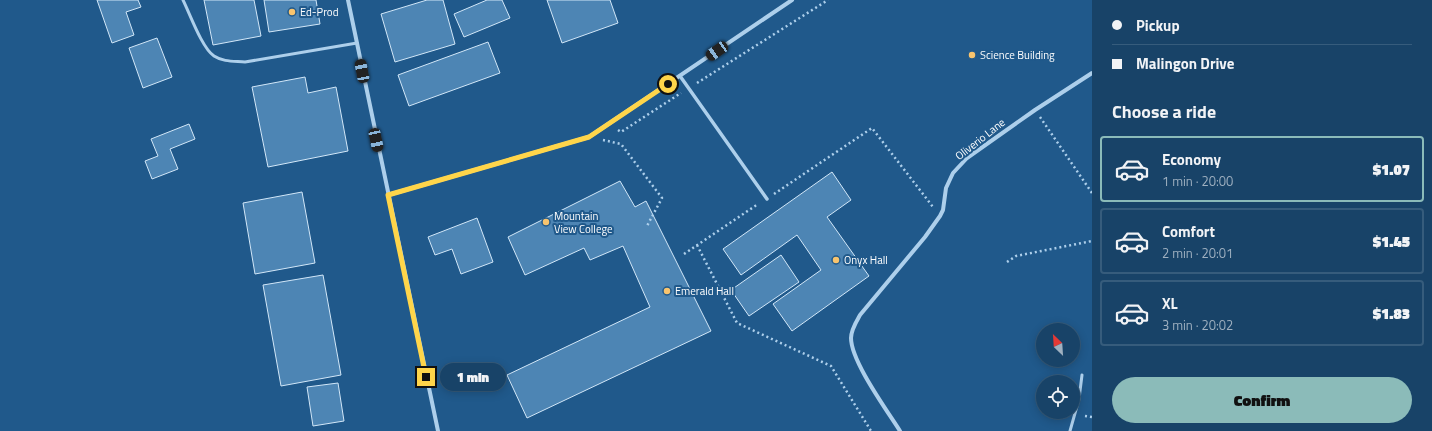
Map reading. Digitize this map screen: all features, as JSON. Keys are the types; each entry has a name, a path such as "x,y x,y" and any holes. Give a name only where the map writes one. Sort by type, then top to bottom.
{"street":[{"path":"348,0 438,431"},
{"path":"388,195 589,137 792,0"},
{"name":"Oliverio Lane","path":"900,431 853,352 851,337 854,326 860,315 940,216 944,210 946,188 953,173 967,158 1035,110 1092,73"},
{"path":"680,76 767,198"}],"lane":[{"path":"183,0 206,47 214,56 226,61 245,62 357,43"},
{"path":"1070,431 1079,399 1082,376"}],"path":[{"path":"606,126 621,132 828,0"},
{"path":"1035,110 1092,193"},
{"path":"684,254 872,128 940,216"},
{"path":"589,137 621,144 662,198 647,226"},
{"path":"1007,262 1016,256 1092,241"},
{"path":"698,245 737,323 831,366 872,431"}],"building":[{"path":"97,0 138,0 141,7 126,12 134,35 112,43"},
{"path":"204,0 254,0 261,36 213,45"},
{"name":"Ed-Prod","path":"264,0 316,0 320,24 269,32"},
{"path":"427,0 443,0 455,44 395,62 381,14"},
{"path":"487,0 502,0 510,18 464,37 454,14"},
{"path":"547,0 610,0 618,23 562,43"},
{"path":"157,38 172,77 143,88 129,48"},
{"path":"488,42 500,73 409,106 398,75"},
{"path":"305,77 308,93 336,87 348,151 268,167 252,87"},
{"path":"189,124 195,139 170,149 178,169 152,179 145,161 158,156 151,139"},
{"name":"Onyx Hall","path":"832,172 851,200 827,217 869,276 792,331 773,304 821,270 797,235 741,275 723,249"},
{"name":"Emerald Hall","path":"620,181 635,207 646,201 711,331 527,418 507,375 650,307 623,246 590,260 584,248 525,275 508,237"},
{"path":"302,192 315,263 255,274 243,203"},
{"path":"477,218 493,262 461,274 452,249 435,255 428,237"},
{"path":"781,255 799,282 749,316 731,290"},
{"path":"323,275 341,375 281,386 263,285"},
{"path":"338,383 344,421 313,426 307,387"}],"place":[{"name":"Ed-Prod","path":"292,12"},
{"name":"Science Building","path":"972,55"},
{"name":"Mountain View College","path":"546,222"},
{"name":"Onyx Hall","path":"836,260"},
{"name":"Emerald Hall","path":"667,291"}],"route":[{"path":"426,377 388,195 589,137 668,84"}]}
